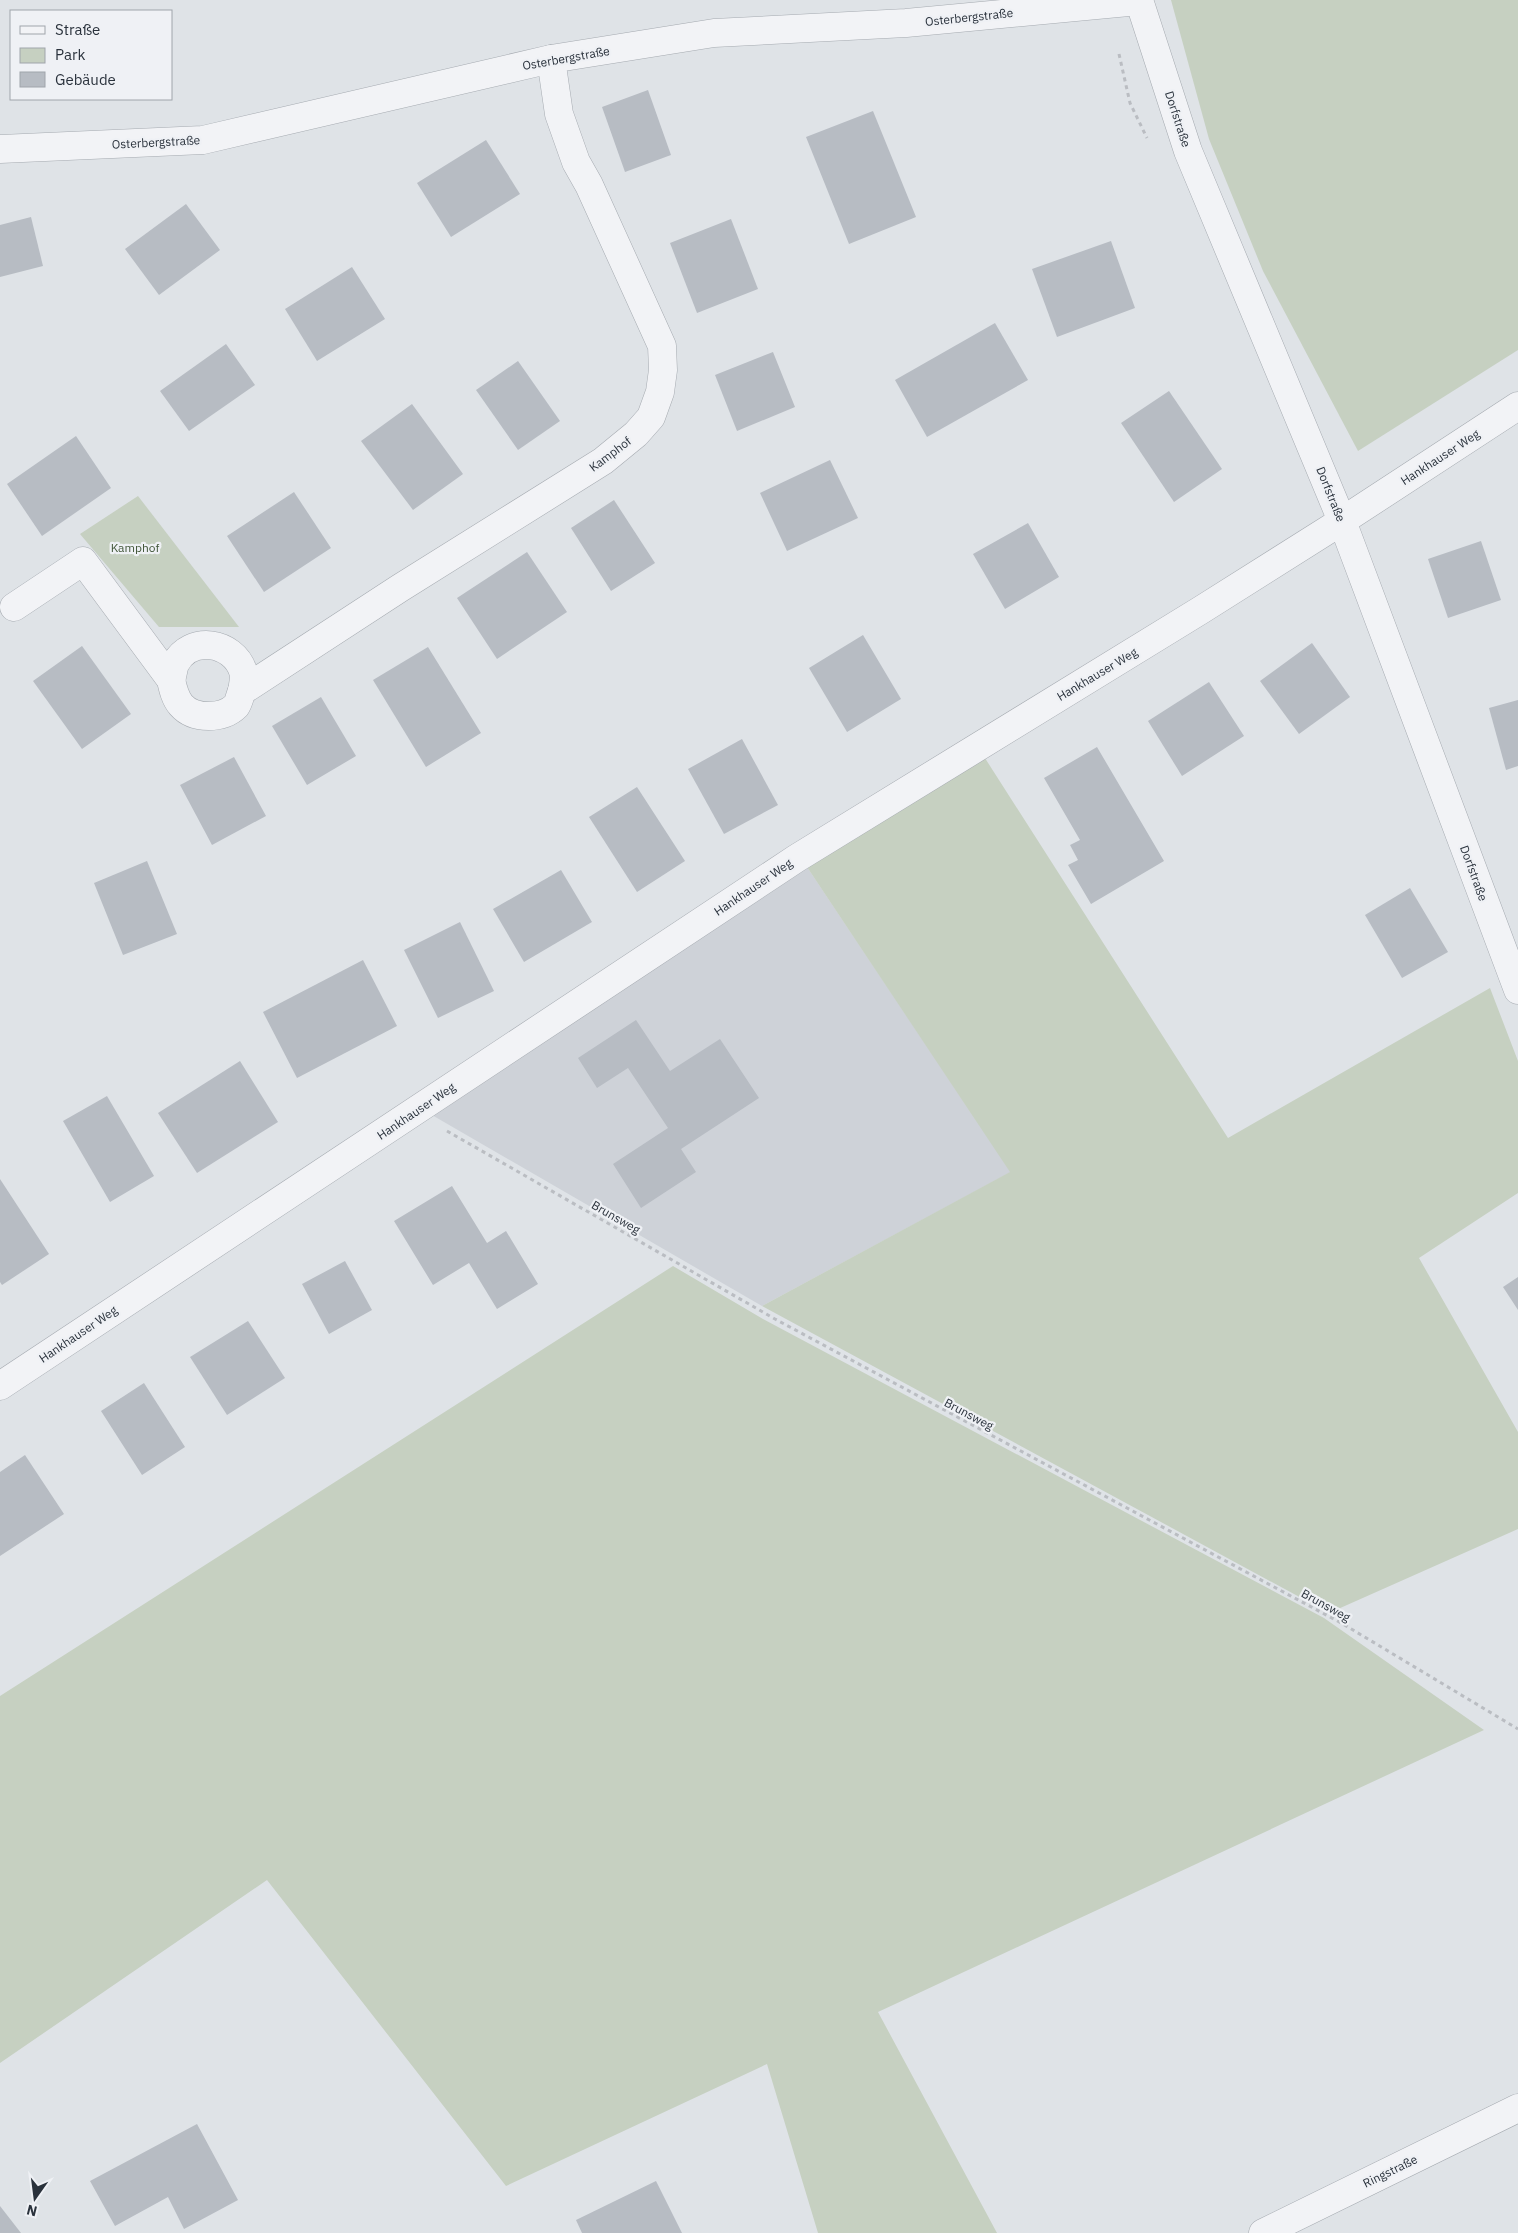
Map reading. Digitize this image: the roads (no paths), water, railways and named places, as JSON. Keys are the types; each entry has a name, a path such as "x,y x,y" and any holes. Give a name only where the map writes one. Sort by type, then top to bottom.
{"street":[{"name":"Osterbergstraße","path":"0,149 203,140 551,59 714,33 906,24 1139,0"},
{"name":"Dorfstraße","path":"1139,0 1188,151 1342,522 1518,990"},
{"name":"Kamphof","path":"14,607 83,561 171,680 174,692 182,706 196,715 218,716 236,705 242,691 400,588 603,460 636,434 651,417 660,392 663,370 662,346 589,185 576,162 558,114 551,59"},
{"name":"Hankhauser Weg","path":"0,1386 797,858 1342,522 1518,406"},
{"path":"171,680 175,664 185,652 206,644 223,647 237,658 244,673 242,691"},
{"name":"Ringstraße","path":"1263,2233 1518,2108"}]}
